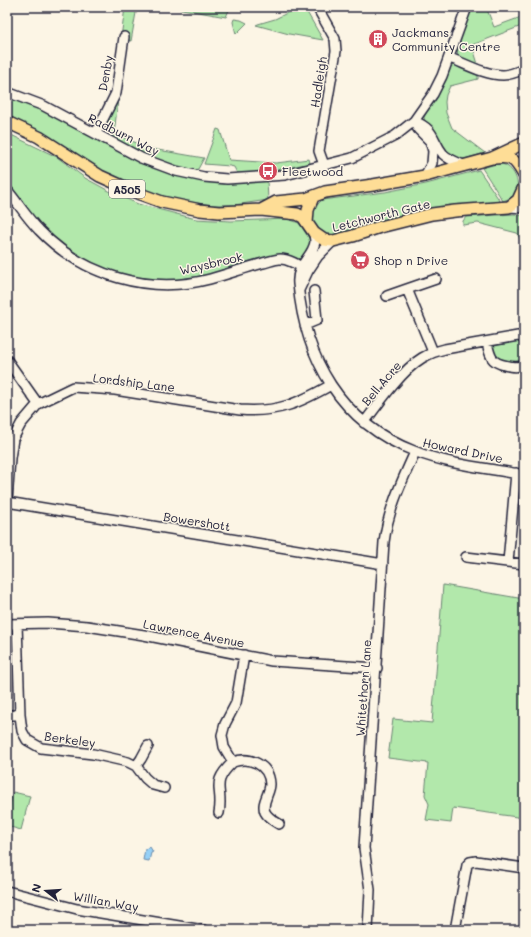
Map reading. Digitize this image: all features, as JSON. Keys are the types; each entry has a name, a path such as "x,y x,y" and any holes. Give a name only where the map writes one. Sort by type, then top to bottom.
{"main road":[{"name":"A505","path":"7,122 39,137 100,176 155,200 200,210 219,212 261,210 297,214 303,217 308,223"},
{"path":"492,158 524,144"},
{"path":"314,233 308,223 308,210 313,197 325,192 425,176 492,158 508,157 517,163 524,175"},
{"path":"509,206 518,200 524,188"},
{"name":"A505","path":"261,210 276,202 306,200 313,197"},
{"name":"Letchworth Gate","path":"314,233 324,240 333,241 432,214 509,206"}],"street":[{"name":"Hadleigh","path":"318,7 335,39 336,51 319,151 324,165"},
{"name":"Radburn Way","path":"7,92 44,106 141,158 176,171 204,178 227,179 285,175 352,158 395,136 414,121 433,94 450,58 467,7"},
{"name":"Denby","path":"96,133 116,93 124,37"},
{"path":"450,58 488,73 498,75 510,74 524,69"},
{"path":"414,121 424,125 435,138 444,154 453,161 463,165"},
{"path":"414,121 418,129 430,142 433,151 432,163 425,176"},
{"name":"Waysbrook","path":"7,190 39,230 73,258 100,272 138,283 164,285 194,282 210,279 279,259 305,268"},
{"path":"509,206 524,208"},
{"name":"Howard Drive","path":"314,233 315,243 298,282 299,290 305,325 316,359 331,385 340,397 364,423 394,443 414,452 440,459 520,474"},
{"name":"Howard Drive","path":"305,268 333,241"},
{"path":"387,296 436,279"},
{"path":"407,289 433,352"},
{"path":"305,325 317,320 314,291"},
{"name":"Bell Acre","path":"364,423 409,368 421,358 433,352 518,336 524,338"},
{"path":"487,342 491,356 495,361 518,367 524,365"},
{"path":"7,360 38,404"},
{"name":"Lordship Lane","path":"7,502 13,439 21,424 38,404 73,387 115,390 240,410 256,411 273,410 298,403 331,385"},
{"name":"Whitethorn Lane","path":"368,930 370,890 364,848 386,528 390,511 414,452"},
{"path":"508,562 520,474"},
{"name":"Bowershott","path":"7,502 383,564"},
{"path":"466,557 524,564"},
{"name":"Lawrence Avenue","path":"7,624 64,624 107,628 287,663 376,668"},
{"name":"Berkeley","path":"17,624 20,715 24,735 27,740 36,746 50,750 106,756 128,762 136,766 152,789 164,788"},
{"path":"233,762 224,747 222,736 225,724 236,703 244,655"},
{"path":"7,715 20,715"},
{"path":"136,766 148,746"},
{"path":"219,813 225,804 218,789 219,780 224,770 233,762 244,760 252,761 264,769 270,784 264,803 265,812 270,818 279,824"},
{"path":"455,930 467,865 470,862 476,861 524,868"},
{"name":"Willian Way","path":"7,891 77,909 203,930"}],"green space":[{"path":"125,7 137,7 131,41 121,38"},
{"path":"171,7 223,7 229,10 226,17"},
{"path":"299,7 304,7 323,40 289,34 256,25 275,19"},
{"path":"470,7 486,7 494,27 524,16 524,25 472,45 478,64 463,60 458,56 457,50"},
{"path":"234,19 247,23 236,34 233,22"},
{"path":"454,65 478,73 478,79 450,86 446,95 446,113 452,128 485,153 461,160 444,152 425,123 424,117 450,67"},
{"path":"7,95 47,112 174,175 198,180 220,182 267,180 268,200 234,205 212,205 168,199 113,178 47,135 7,117"},
{"path":"118,100 114,134 152,149 204,158 198,169 192,171 173,165 119,142 107,129 109,119"},
{"path":"217,129 220,130 229,160 276,163 309,159 310,163 273,171 245,174 237,173 234,167 230,166 204,164"},
{"path":"7,133 57,157 85,178 138,204 196,219 231,221 288,219 299,223 311,241 310,244 304,255 297,260 284,255 200,278 175,281 135,279 84,261 47,234 7,186"},
{"path":"496,164 508,167 514,173 518,186 515,194 511,198 503,201 482,168"},
{"path":"479,170 500,201 336,239 318,233 314,223 312,215 313,211 322,200 385,192 426,184"},
{"path":"514,214 524,216 524,246 517,233 478,223 463,225 463,221 466,217"},
{"path":"519,339 524,343 523,362 498,360 494,354 492,345"},
{"path":"443,585 524,599 524,818 453,808 451,823 426,820 429,804 425,795 428,763 388,758 393,719 432,723"},
{"path":"13,792 30,796 21,830 7,826 7,818"}],"water":[{"path":"150,847 153,852 151,853 149,861 143,860 145,849"}],"place":[{"name":"Jackmans Community Centre","path":"378,39"},
{"name":"Fleetwood","path":"268,171"},
{"name":"Shop n Drive","path":"360,260"}]}
